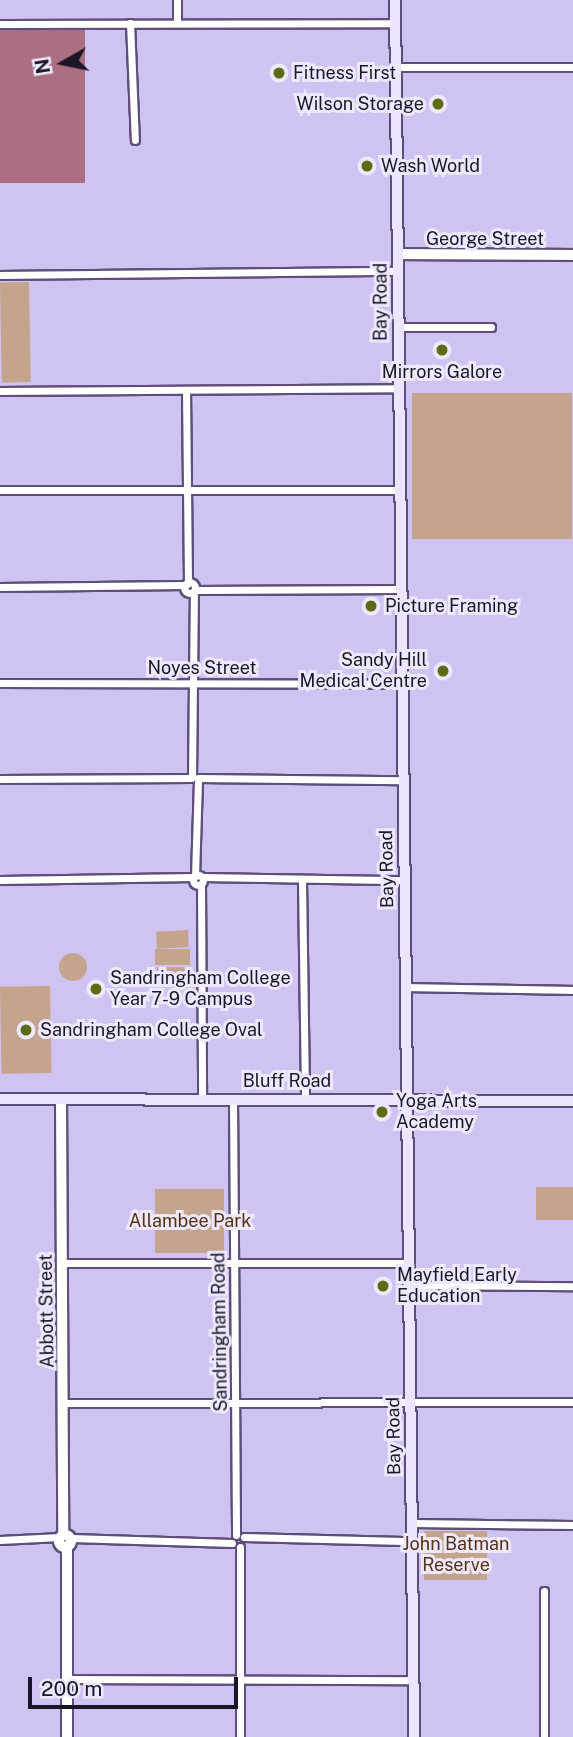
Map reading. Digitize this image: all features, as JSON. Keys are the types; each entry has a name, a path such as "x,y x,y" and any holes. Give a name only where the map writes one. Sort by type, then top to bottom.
{"main road":[{"name":"Bay Road","path":"395,0 414,1737"},
{"name":"Bluff Road","path":"0,1098 573,1101"}],"street":[{"path":"177,0 177,23"},
{"path":"130,23 135,141"},
{"path":"0,24 395,23"},
{"path":"395,67 573,67"},
{"name":"George Street","path":"398,254 573,255"},
{"path":"0,275 398,271"},
{"path":"398,327 491,327"},
{"path":"0,391 399,388"},
{"path":"186,390 193,765 196,780 200,895 202,1099"},
{"path":"0,490 400,490"},
{"path":"0,587 402,589"},
{"name":"Noyes Street","path":"0,683 404,684"},
{"path":"0,779 403,780"},
{"path":"0,880 404,880"},
{"path":"302,880 305,1099"},
{"path":"406,987 573,990"},
{"name":"Abbott Street","path":"61,1099 67,1737"},
{"name":"Sandringham Road","path":"233,1099 240,1737"},
{"path":"62,1263 409,1264"},
{"path":"410,1285 573,1286"},
{"path":"64,1403 573,1402"},
{"path":"412,1524 573,1525"},
{"path":"0,1540 413,1541"},
{"path":"544,1591 544,1737"},
{"path":"67,1679 414,1680"}],"green space":[{"path":"29,282 31,382 2,382 0,283"},
{"path":"412,393 572,393 572,539 412,539"},
{"path":"188,930 189,947 157,949 156,932"},
{"path":"155,949 190,949 190,965 155,965"},
{"path":"73,953 83,957 87,967 83,977 73,981 63,977 59,967 63,957"},
{"path":"157,967 189,967 189,984 157,984"},
{"name":"Sandringham College Oval","path":"50,986 52,1073 2,1074 0,987"},
{"path":"536,1187 573,1187 573,1220 536,1220"},
{"name":"Allambee Park","path":"155,1189 224,1189 224,1253 155,1253"},
{"name":"John Batman Reserve","path":"424,1531 487,1531 487,1580 424,1580"}],"shaded area":[{"path":"0,30 85,30 85,183 0,183"}],"place":[{"name":"Fitness First","path":"279,73"},
{"name":"Wilson Storage","path":"438,104"},
{"name":"Wash World","path":"367,166"},
{"name":"Mirrors Galore","path":"442,350"},
{"name":"Picture Framing","path":"371,606"},
{"name":"Sandy Hill Medical Centre","path":"443,671"},
{"name":"Sandringham College Year 7-9 Campus","path":"96,989"},
{"name":"Sandringham College Oval","path":"26,1030"},
{"name":"Yoga Arts Academy","path":"382,1112"},
{"name":"Mayfield Early Education","path":"383,1286"}]}
